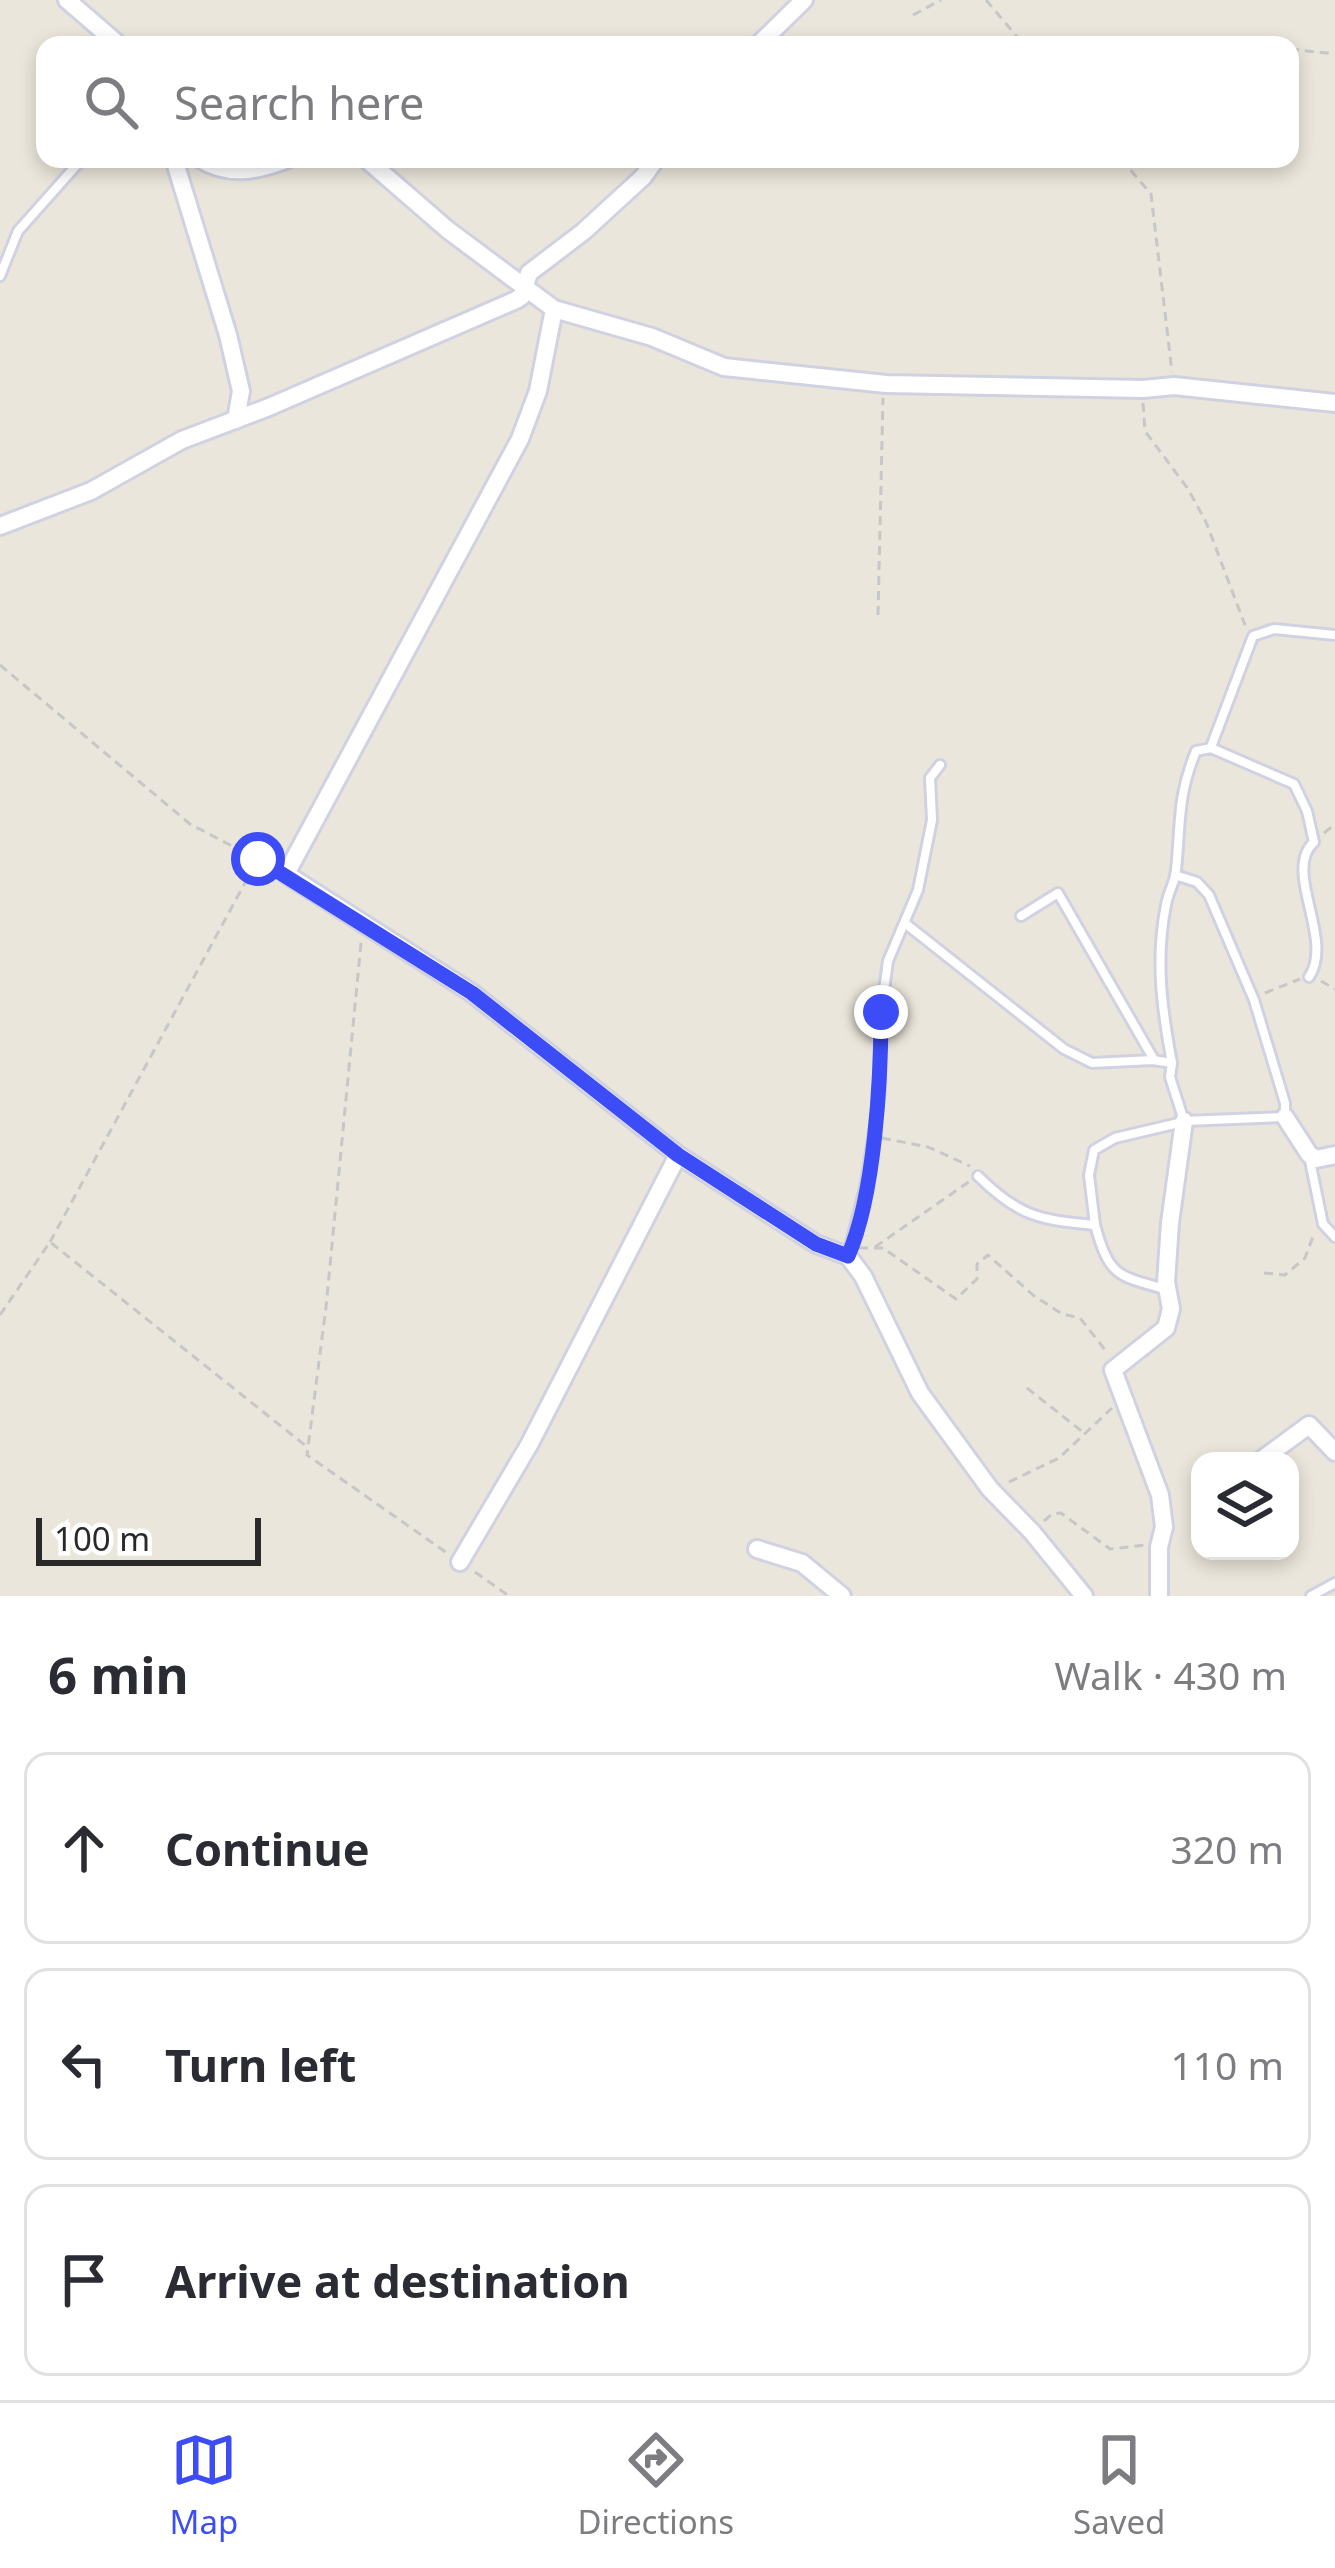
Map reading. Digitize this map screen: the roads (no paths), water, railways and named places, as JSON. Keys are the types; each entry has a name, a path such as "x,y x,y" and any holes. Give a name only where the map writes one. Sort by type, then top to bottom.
{"street":[{"path":"67,0 109,36"},
{"path":"767,36 803,0"},
{"path":"178,168 229,335 241,392 236,419"},
{"path":"215,168 264,168"},
{"path":"376,168 448,230 554,309 652,337 724,367 886,384 1174,386 1335,403"},
{"path":"0,526 91,491 182,440 516,300 522,296 529,273 583,232 650,168"},
{"path":"554,309 538,391 520,439 286,874 472,993 678,1155 816,1244 850,1252 920,1393 990,1489 1032,1532 1079,1594"},
{"path":"1285,1117 1309,1154 1316,1159 1335,1155"},
{"path":"1159,1596 1164,1527 1160,1495 1113,1370 1166,1328 1171,1310 1167,1290 1170,1223 1184,1121"},
{"path":"460,1562 529,1445 678,1155"},
{"path":"1273,1452 1309,1425 1335,1452"},
{"path":"758,1549 802,1563 842,1596"}],"lane":[{"path":"0,276 18,231 74,168"},
{"path":"1211,748 1253,635 1274,629 1335,635"},
{"path":"1184,1121 1170,1077 1160,958 1167,899 1175,875 1184,782 1196,751 1211,748 1294,784 1314,842 1306,849 1303,864 1320,951 1309,976"},
{"path":"850,1252 873,1136 888,961 918,890 932,820 930,778 940,765"},
{"path":"1167,1290 1119,1276 1106,1263 1089,1175 1094,1150 1114,1138 1184,1121 1285,1117 1254,1000 1209,895 1197,882 1175,875"},
{"path":"1021,916 1058,893 1154,1060"},
{"path":"906,924 1064,1049 1092,1063 1172,1063"},
{"path":"1309,1154 1323,1224 1335,1237"},
{"path":"978,1176 1006,1204 1048,1221 1095,1225"},
{"path":"1311,1596 1335,1583"}]}
